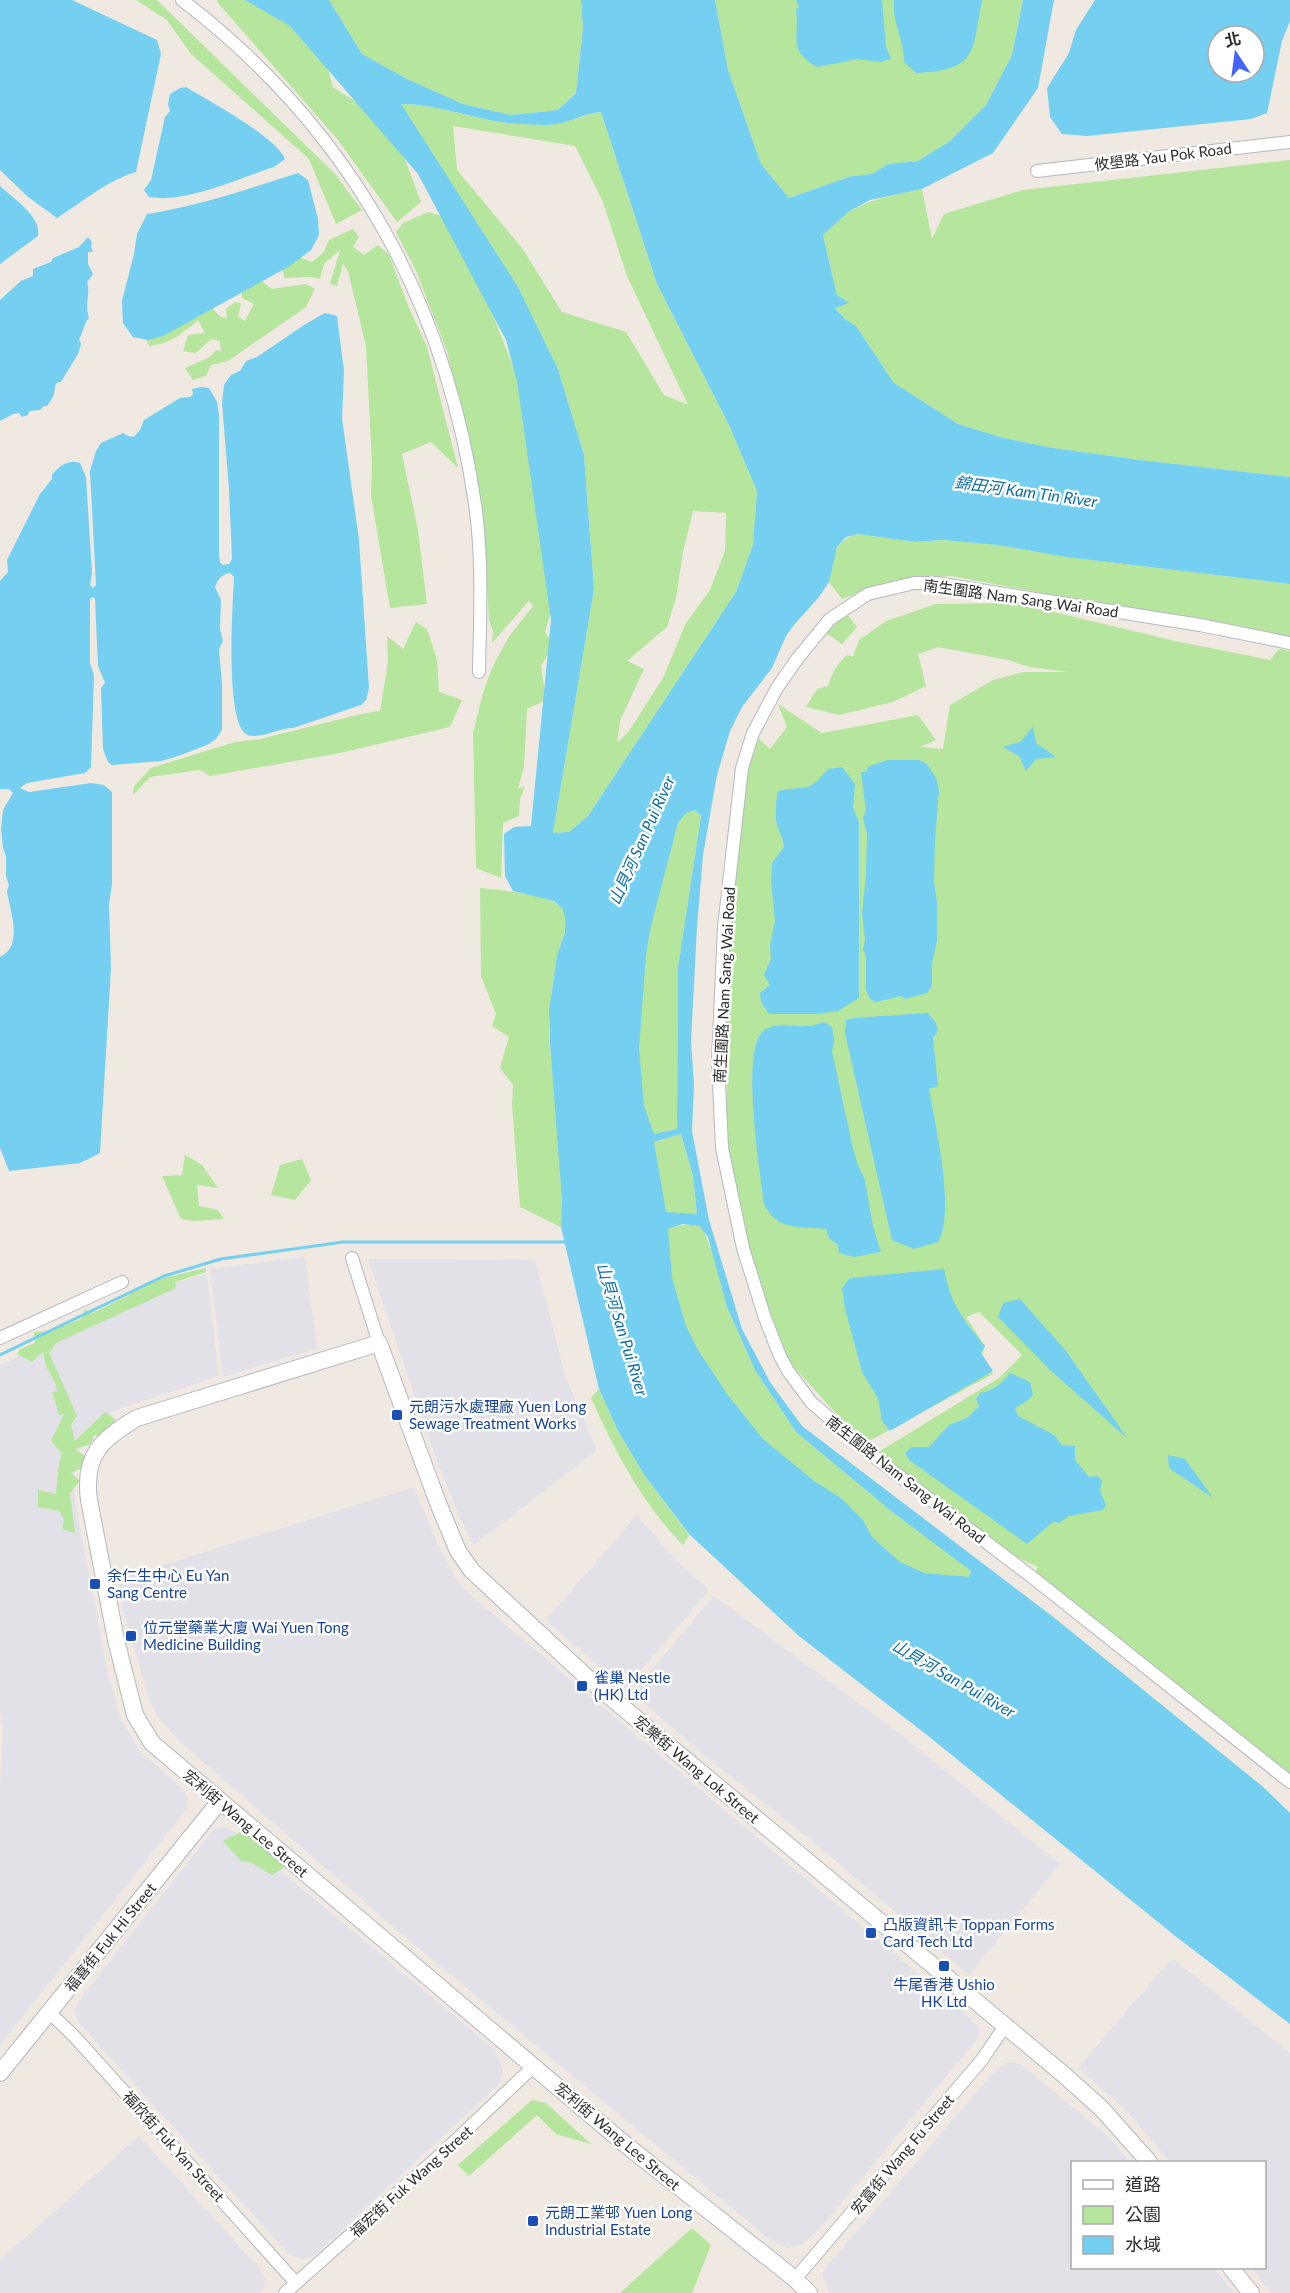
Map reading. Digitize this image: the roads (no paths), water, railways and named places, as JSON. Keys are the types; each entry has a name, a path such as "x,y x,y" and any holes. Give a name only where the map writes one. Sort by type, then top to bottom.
{"street":[{"path":"182,0 240,47 299,108 348,172 390,239 405,271 428,324 453,392 475,505 481,578 479,672"},
{"name":"攸壆路 Yau Pok Road","path":"1037,171 1290,142"},
{"name":"南生圍路 Nam Sang Wai Road","path":"1290,643 1200,625 914,582 868,594 830,619 777,688 753,733 742,768 724,927 718,1061 722,1148 743,1248 765,1318 780,1356 811,1402 873,1456 1032,1577 1290,1782"},
{"name":"宏樂街 Wang Lok Street","path":"352,1258 379,1343 438,1503 458,1551 472,1571 591,1681 1102,2109 1147,2161"},
{"path":"0,1338 122,1282"},
{"name":"宏利街 Wang Lee Street","path":"379,1343 137,1418 105,1438 90,1467 87,1485 116,1640 135,1715 152,1743 642,2158 795,2279 809,2293"},
{"name":"福喜街 Fuk Hi Street","path":"0,2073 220,1801"},
{"name":"福欣街 Fuk Yan Street","path":"49,2012 74,2036 296,2283"},
{"name":"宏富街 Wang Fu Street","path":"795,2279 981,2061 1005,2026"},
{"name":"福宏街 Fuk Wang Street","path":"285,2293 439,2156 534,2066"},
{"path":"1232,2269 1251,2293"}],"water":[{"path":"0,0 72,0 157,40 161,54 136,172 105,186 57,218 28,197 0,170"},
{"path":"245,0 329,0 362,54 407,79 463,104 511,115 558,110 576,93 583,28 581,0 715,0 728,70 761,164 789,198 852,176 872,174 888,164 918,161 950,141 986,105 1012,55 1023,0 1054,0 1038,88 993,153 922,189 870,200 848,212 823,235 837,295 849,303 835,308 845,319 856,326 894,383 958,424 1004,438 1053,448 1290,477 1290,584 1066,557 997,545 943,540 915,542 858,534 846,537 837,547 829,582 786,636 772,668 742,707 730,731 717,775 703,855 697,927 691,1041 694,1084 692,1131 709,1220 742,1329 770,1382 802,1426 1052,1616 1263,1787 1290,1813 1290,2024 1174,1935 927,1735 799,1636 689,1534 645,1476 618,1431 599,1389 561,1227 562,1200 549,1010 557,956 565,932 565,916 562,908 554,901 513,891 505,876 504,834 514,827 531,826 551,620 517,381 506,340 418,174 290,26","holes":["401,104 431,107 505,123 538,125 557,124 601,112 657,284 729,425 757,491 753,545 736,592 588,816 569,832 553,833 594,589 584,455 558,369 518,287","695,810 701,816 678,968 677,1129 654,1134 644,1106 639,1049 646,955 650,930 678,823 686,813","681,1134 693,1176 697,1214 666,1212 654,1142","683,1224 699,1226 708,1237 727,1307 755,1370 796,1432 891,1511 971,1571 969,1577 924,1573 900,1562 872,1537 863,1520 841,1498 814,1481 763,1439 727,1394 698,1350 686,1326 672,1278 668,1229"]},
{"path":"796,0 882,0 886,47 891,59 880,62 858,59 817,67 808,61 798,49 796,9 799,7"},
{"path":"894,0 982,0 973,46 968,55 961,63 951,68 916,73 904,62"},
{"path":"1095,0 1290,0 1290,21 1282,41 1267,113 1251,119 1087,136 1062,134 1050,117 1047,88 1069,53 1076,30"},
{"path":"186,87 269,140 285,159 274,167 195,193 179,197 149,197 144,190 151,180 165,117 170,111 168,104 170,94"},
{"path":"298,173 308,180 318,219 319,235 311,250 290,266 163,336 148,340 133,337 123,323 122,301 137,234 147,214 204,202"},
{"path":"0,186 31,215 36,222 38,236 0,264"},
{"path":"87,238 92,243 93,252 88,252 88,264 93,274 87,282 89,318 79,339 81,344 78,354 61,382 56,383 53,397 47,406 40,410 29,411 28,415 22,417 19,413 13,414 0,421 0,300 21,281 33,276 33,269 79,247"},
{"path":"325,313 337,316 344,371 342,418 359,540 369,688 366,700 361,705 293,728 259,736 248,735 240,727 233,688 234,577 230,573 221,577 215,587 221,600 220,629 223,641 219,649 222,730 216,739 207,745 178,756 161,761 112,765 108,762 103,749 101,688 105,683 98,666 95,599 93,597 90,599 90,663 94,676 91,767 85,773 27,783 20,788 29,792 91,783 104,785 112,792 112,884 109,904 111,968 100,1153 80,1163 9,1171 0,1148 0,957 12,945 14,937 1,829 3,810 13,793 9,789 0,789 0,581 8,572 7,560 40,494 52,479 52,475 64,464 80,463 86,477 92,573 90,585 93,588 96,585 90,471 96,451 101,443 123,433 134,437 144,420 180,398 190,397 193,394 192,389 202,387 209,388 217,402 219,415 219,555 223,565 229,564 232,559 222,403 224,385 231,375 240,371 246,361 257,357"},
{"path":"1033,727 1036,743 1056,757 1036,759 1026,771 1019,756 1003,747 1020,742"},
{"path":"888,760 919,760 927,764 936,778 939,790 934,882 937,902 937,941 932,964 932,986 927,993 905,999 901,996 876,1002 870,999 866,990 866,957 863,949 865,940 862,913 867,834 863,818 866,811 861,772 866,772 869,766"},
{"path":"842,767 855,784 853,808 859,822 859,998 838,1011 816,1014 769,1014 761,1002 760,993 770,985 764,975 771,959 770,945 775,921 771,881 772,863 784,847 776,819 778,791 806,788 815,783 828,769"},
{"path":"928,1013 936,1023 938,1031 933,1038 938,1086 929,1089 942,1167 945,1210 943,1228 938,1242 914,1249 892,1240 845,1033 846,1020 853,1018"},
{"path":"824,1022 832,1027 834,1040 832,1051 852,1144 865,1180 873,1227 881,1252 854,1257 839,1253 838,1245 829,1238 826,1229 790,1226 782,1223 769,1213 764,1204 753,1111 753,1059 758,1040 766,1029 771,1027 808,1026"},
{"path":"944,1269 954,1302 985,1346 981,1353 993,1371 890,1431 882,1421 878,1398 862,1372 845,1309 842,1288 850,1278"},
{"path":"1020,1299 1066,1351 1128,1439 1050,1370 998,1317 1003,1303"},
{"path":"1010,1373 1030,1382 1033,1395 1015,1408 1018,1416 1054,1435 1062,1445 1075,1446 1075,1460 1089,1477 1097,1476 1102,1480 1100,1491 1106,1505 1103,1510 1069,1516 1059,1523 1053,1522 1027,1544 909,1460 905,1453 912,1447 929,1447 949,1425 967,1418 979,1406 976,1399 980,1393 997,1386"},
{"path":"1168,1455 1185,1459 1213,1498 1169,1468"}],"waterway":[{"path":"0,1355 164,1276 221,1259 343,1242 565,1242"}],"place":[{"name":"元朗污水處理廠 Yuen Long Sewage Treatment Works","path":"397,1415"},
{"name":"余仁生中心 Eu Yan Sang Centre","path":"95,1584"},
{"name":"位元堂藥業大廈 Wai Yuen Tong Medicine Building","path":"131,1636"},
{"name":"雀巢 Nestle (HK) Ltd","path":"582,1686"},
{"name":"凸版資訊卡 Toppan Forms Card Tech Ltd","path":"871,1933"},
{"name":"牛尾香港 Ushio HK Ltd","path":"944,1966"},
{"name":"元朗工業邨 Yuen Long Industrial Estate","path":"533,2221"}],"water label":[{"name":"錦田河 Kam Tin River","path":"1026,491"},
{"name":"山貝河 San Pui River","path":"641,840"},
{"name":"山貝河 San Pui River","path":"623,1329"},
{"name":"山貝河 San Pui River","path":"954,1678"}]}
